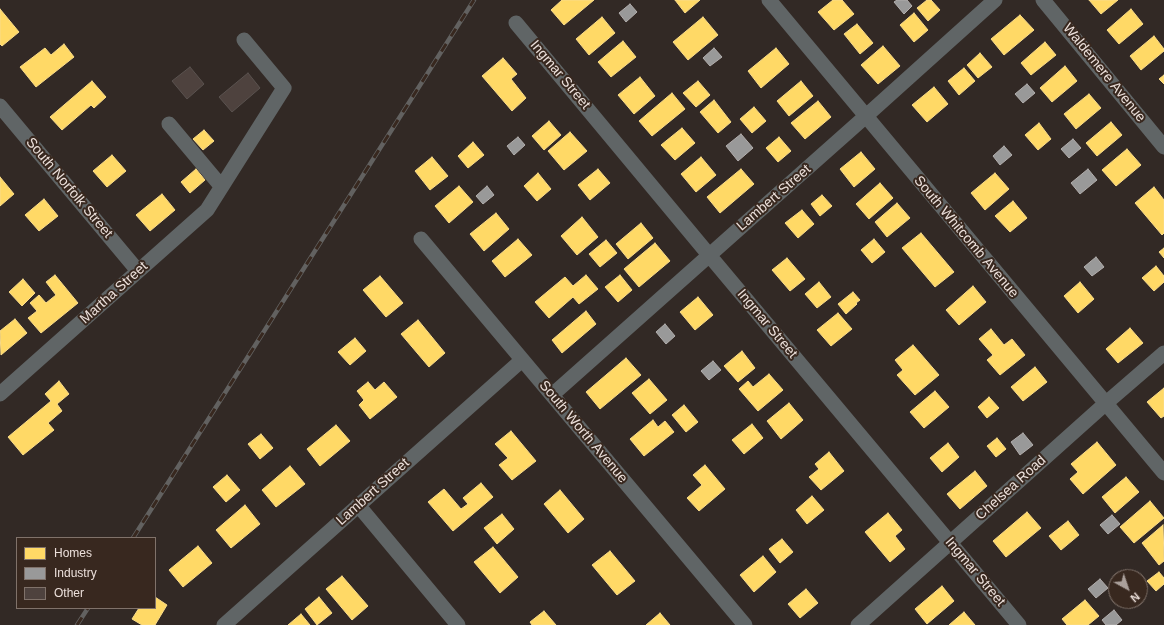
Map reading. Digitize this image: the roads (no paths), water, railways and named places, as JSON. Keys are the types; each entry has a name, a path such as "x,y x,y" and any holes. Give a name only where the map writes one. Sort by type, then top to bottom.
{"street":[{"name":"South Whitcomb Avenue","path":"769,0 1164,473"},
{"name":"Lambert Street","path":"552,395 995,0"},
{"name":"Waldemere Avenue","path":"1043,0 1164,147"},
{"name":"Ingmar Street","path":"516,23 1019,625"},
{"path":"169,124 221,186 284,88 244,40"},
{"name":"South Norfolk Street","path":"0,106 138,271"},
{"name":"Martha Street","path":"0,394 206,210 221,186"},
{"name":"South Worth Avenue","path":"421,239 745,625"},
{"name":"Chelsea Road","path":"858,625 1164,353"},
{"name":"Lambert Street","path":"224,625 522,360"},
{"path":"358,505 458,625"}],"railway":[{"path":"134,537 474,0"},
{"path":"77,625 87,609"}]}
